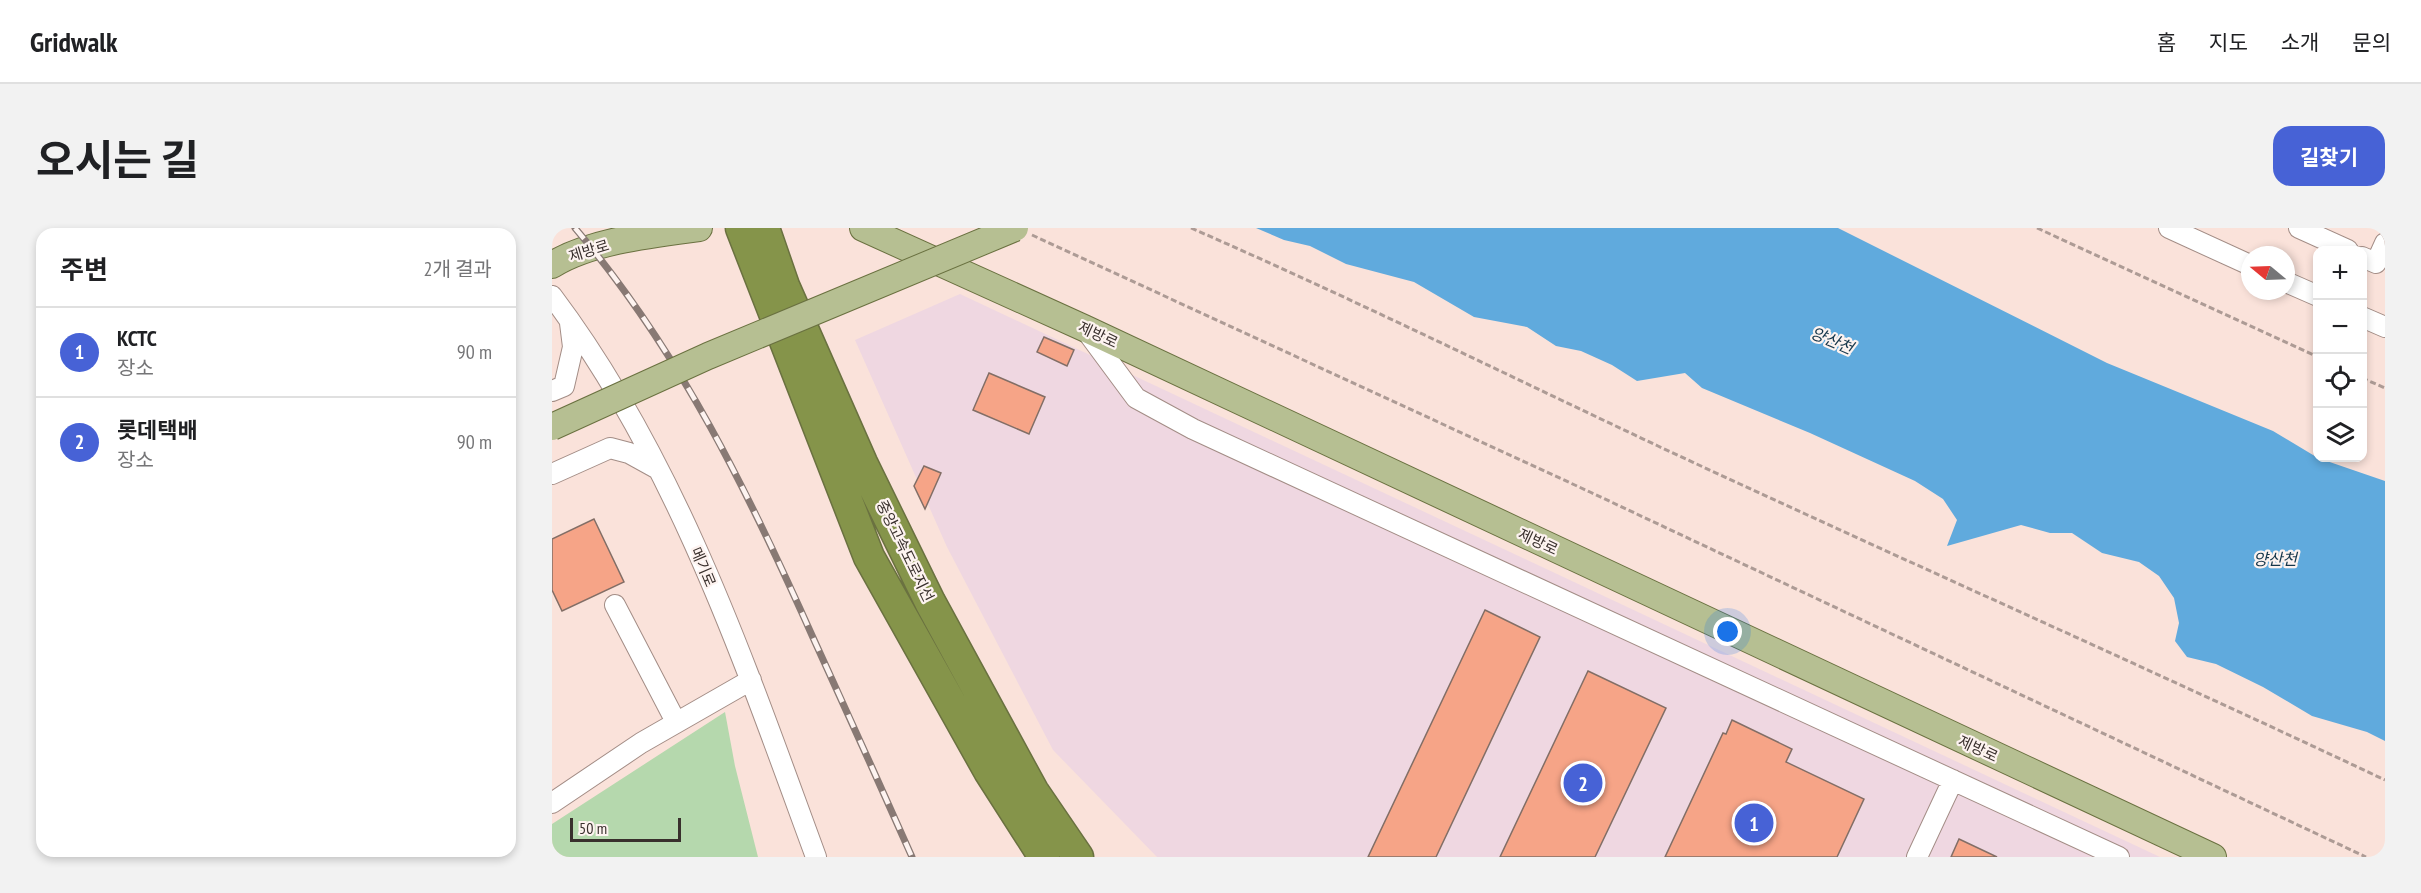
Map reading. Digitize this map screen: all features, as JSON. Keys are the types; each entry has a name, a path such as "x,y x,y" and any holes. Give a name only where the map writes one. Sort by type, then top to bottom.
{"highway":[{"name":"중앙고속도로지선","path":"741,228 774,286 930,602 1033,791 1078,857"},
{"name":"중앙고속도로지선","path":"764,228 774,286 869,557 989,771 1044,857"}],"main road":[{"name":"제방로","path":"552,265 576,252 649,235 699,228"},
{"name":"제방로","path":"863,228 1084,328 2006,762 2213,857"},
{"path":"552,427 708,356 1021,230"}],"street":[{"path":"2169,228 2241,261"},
{"path":"2299,228 2339,246"},
{"path":"2367,259 2376,263 2385,243"},
{"path":"2295,286 2313,294"},
{"name":"메기로","path":"552,297 594,354 658,469 686,527 751,680 816,857"},
{"path":"2367,319 2385,327"},
{"path":"552,392 564,386 573,347 570,320"},
{"path":"1084,328 1136,398 1193,429 2119,857"},
{"path":"552,474 610,448 629,453 658,469"},
{"path":"615,605 676,723"},
{"path":"552,803 641,743 751,680"},
{"path":"1917,857 1953,780"}],"path":[{"path":"1191,228 1280,267 1660,447 2189,687 2385,780"},
{"path":"2037,228 2313,355"},
{"path":"1021,230 1590,492 2367,857"},
{"path":"2367,380 2385,388"}],"shaded area":[{"path":"960,294 2160,857 1157,857 1053,750 947,547 855,340"}],"green space":[{"path":"725,712 735,766 758,857 552,857 552,824"}],"water":[{"name":"양산천","path":"1256,228 1838,228 2107,363 2273,431 2313,455 2313,462 2330,462 2385,481 2385,741 2367,732 2312,716 2263,687 2216,664 2187,657 2175,641 2179,623 2174,598 2159,576 2139,562 2102,553 2072,533 2050,533 2021,525 1947,546 1957,520 1943,499 1915,481 1810,433 1702,388 1685,373 1637,381 1612,365 1581,351 1556,346 1527,327 1474,317 1414,282 1346,264 1310,246 1284,240"}],"building":[{"path":"1044,337 1074,350 1067,366 1037,352"},
{"path":"989,373 1045,397 1029,434 973,410"},
{"path":"924,466 941,473 925,509 914,486"},
{"path":"594,519 624,582 562,611 552,590 552,539"},
{"path":"1485,610 1540,637 1436,857 1368,857"},
{"path":"1588,671 1666,708 1595,857 1500,857"},
{"path":"1732,720 1792,749 1786,762 1864,799 1837,857 1665,857 1723,733 1726,734"},
{"path":"1959,839 1997,857 1951,857"}],"railway":[{"path":"575,228 648,325 710,426 765,532 912,857"}],"place":[{"name":"롯데택배","path":"1583,783"},
{"name":"KCTC","path":"1754,823"}]}
